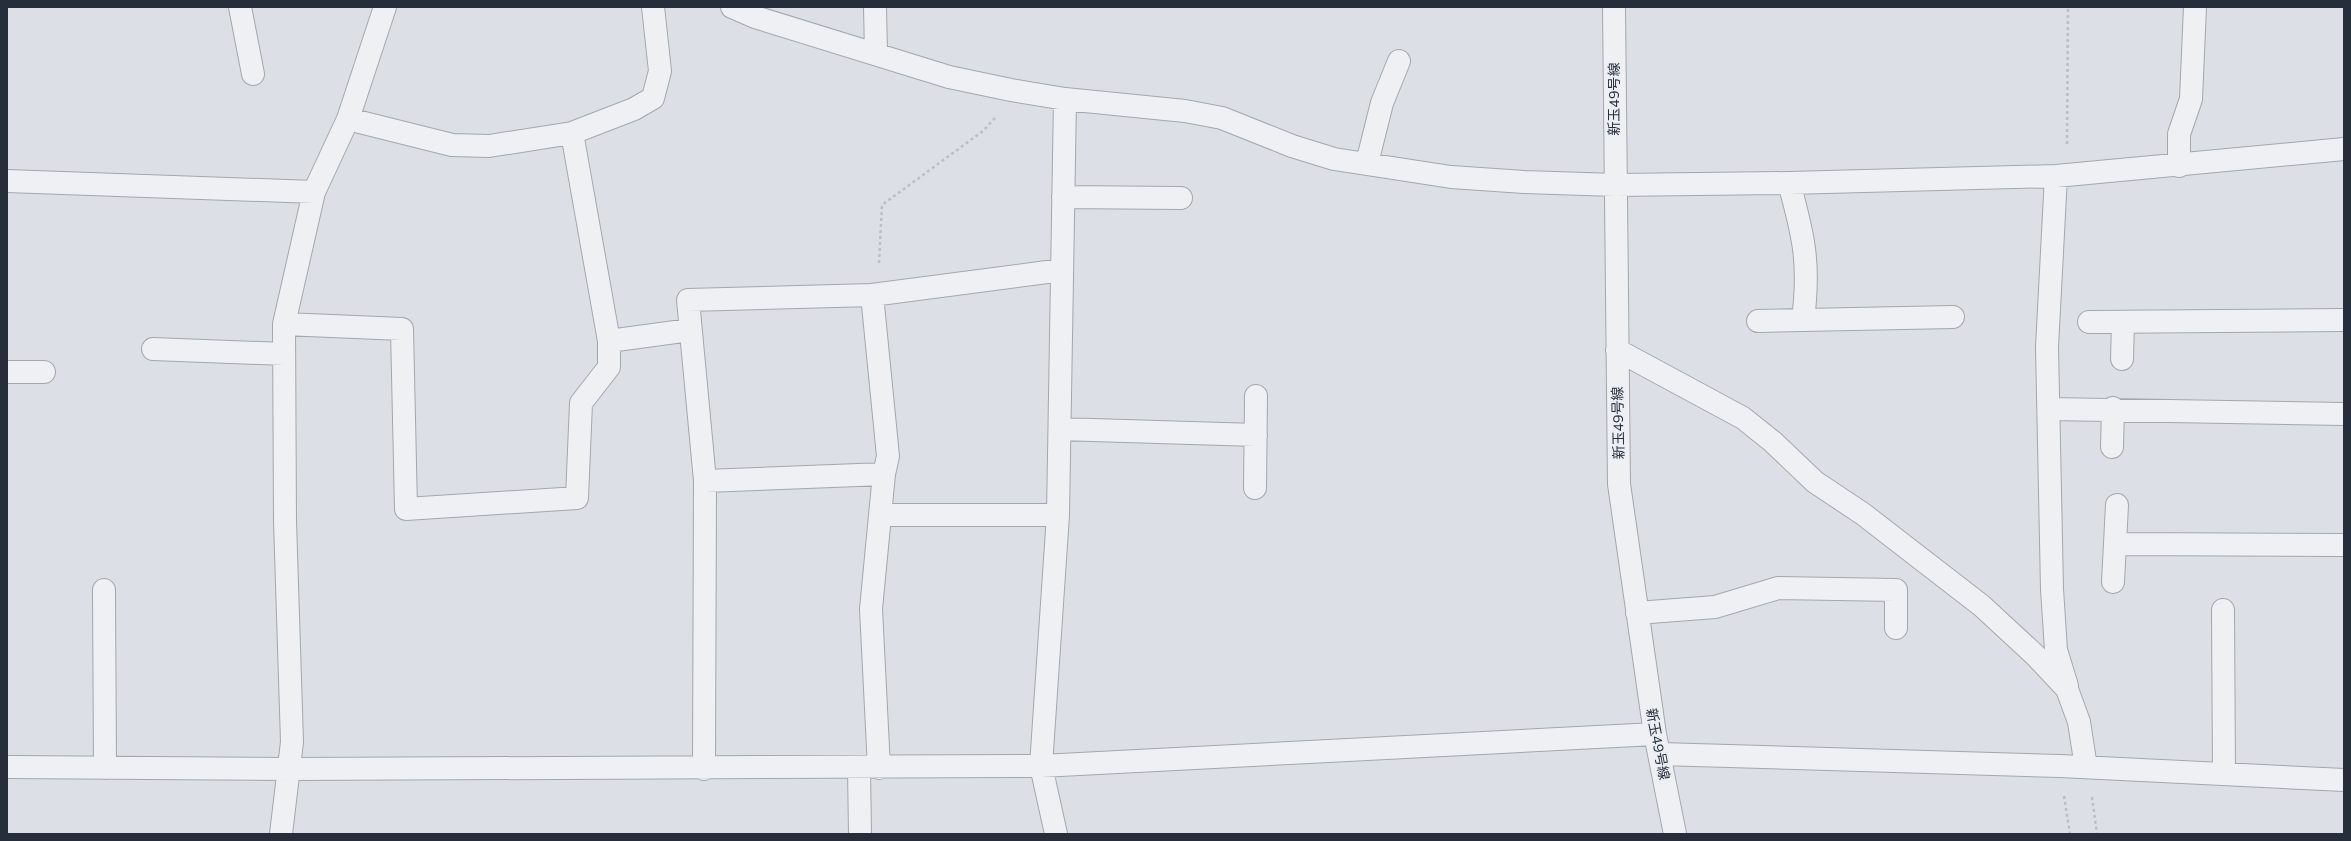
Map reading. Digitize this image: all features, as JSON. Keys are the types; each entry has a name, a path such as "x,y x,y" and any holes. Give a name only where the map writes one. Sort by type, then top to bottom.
{"street":[{"path":"240,7 254,74"},
{"path":"281,834 292,742 285,521 284,324 314,192 348,119 385,7"},
{"path":"348,119 452,145 489,146 572,132 634,110 653,98 660,71 653,7"},
{"path":"732,7 754,17 876,53 949,77 1064,99 1185,111 1222,118 1292,146 1334,159 1451,177 1524,182 1615,185 1789,183 2061,175 2178,166 2344,149"},
{"path":"876,7 876,53"},
{"name":"新玉49号線","path":"1614,7 1619,484 1657,744 1675,834"},
{"path":"2178,166 2179,134 2191,99 2195,7"},
{"path":"1367,163 1382,103 1399,61"},
{"path":"1056,834 1041,766 1058,515 1064,99"},
{"path":"284,324 402,329 406,509 577,498 582,403 609,367 609,341 572,132"},
{"path":"2061,175 2047,347 2052,590 2056,650 2067,689 2079,722 2086,767"},
{"path":"7,181 314,192"},
{"path":"1789,183 1804,239 1807,267 1802,320"},
{"path":"1063,197 1181,198"},
{"path":"704,769 705,481 688,300 875,294 1062,270"},
{"path":"860,834 869,768 871,609 884,474 888,456 875,294"},
{"path":"1758,321 1953,317"},
{"path":"2089,322 2344,320"},
{"path":"2122,359 2123,322"},
{"path":"609,341 690,330"},
{"path":"153,349 284,354"},
{"path":"1617,350 1743,418 1773,442 1815,482 1863,514 1982,606 2036,656 2067,689"},
{"path":"7,372 44,372"},
{"path":"1255,488 1256,396"},
{"path":"2049,409 2113,408 2344,414"},
{"path":"2112,447 2113,408"},
{"path":"1060,429 1256,435"},
{"path":"705,481 884,474"},
{"path":"2114,582 2117,505"},
{"path":"880,515 1058,515"},
{"path":"2115,544 2344,544"},
{"path":"1637,613 1715,607 1778,588 1896,590 1896,628"},
{"path":"104,590 105,768"},
{"path":"2223,610 2224,773"},
{"path":"7,767 704,769 1041,766 1657,744 2344,780"}],"path":[{"path":"2061,175 2068,7"},
{"path":"875,294 882,205 983,131 1004,109 1011,90"},
{"path":"2060,766 2070,834"},
{"path":"2086,767 2097,834"}]}
